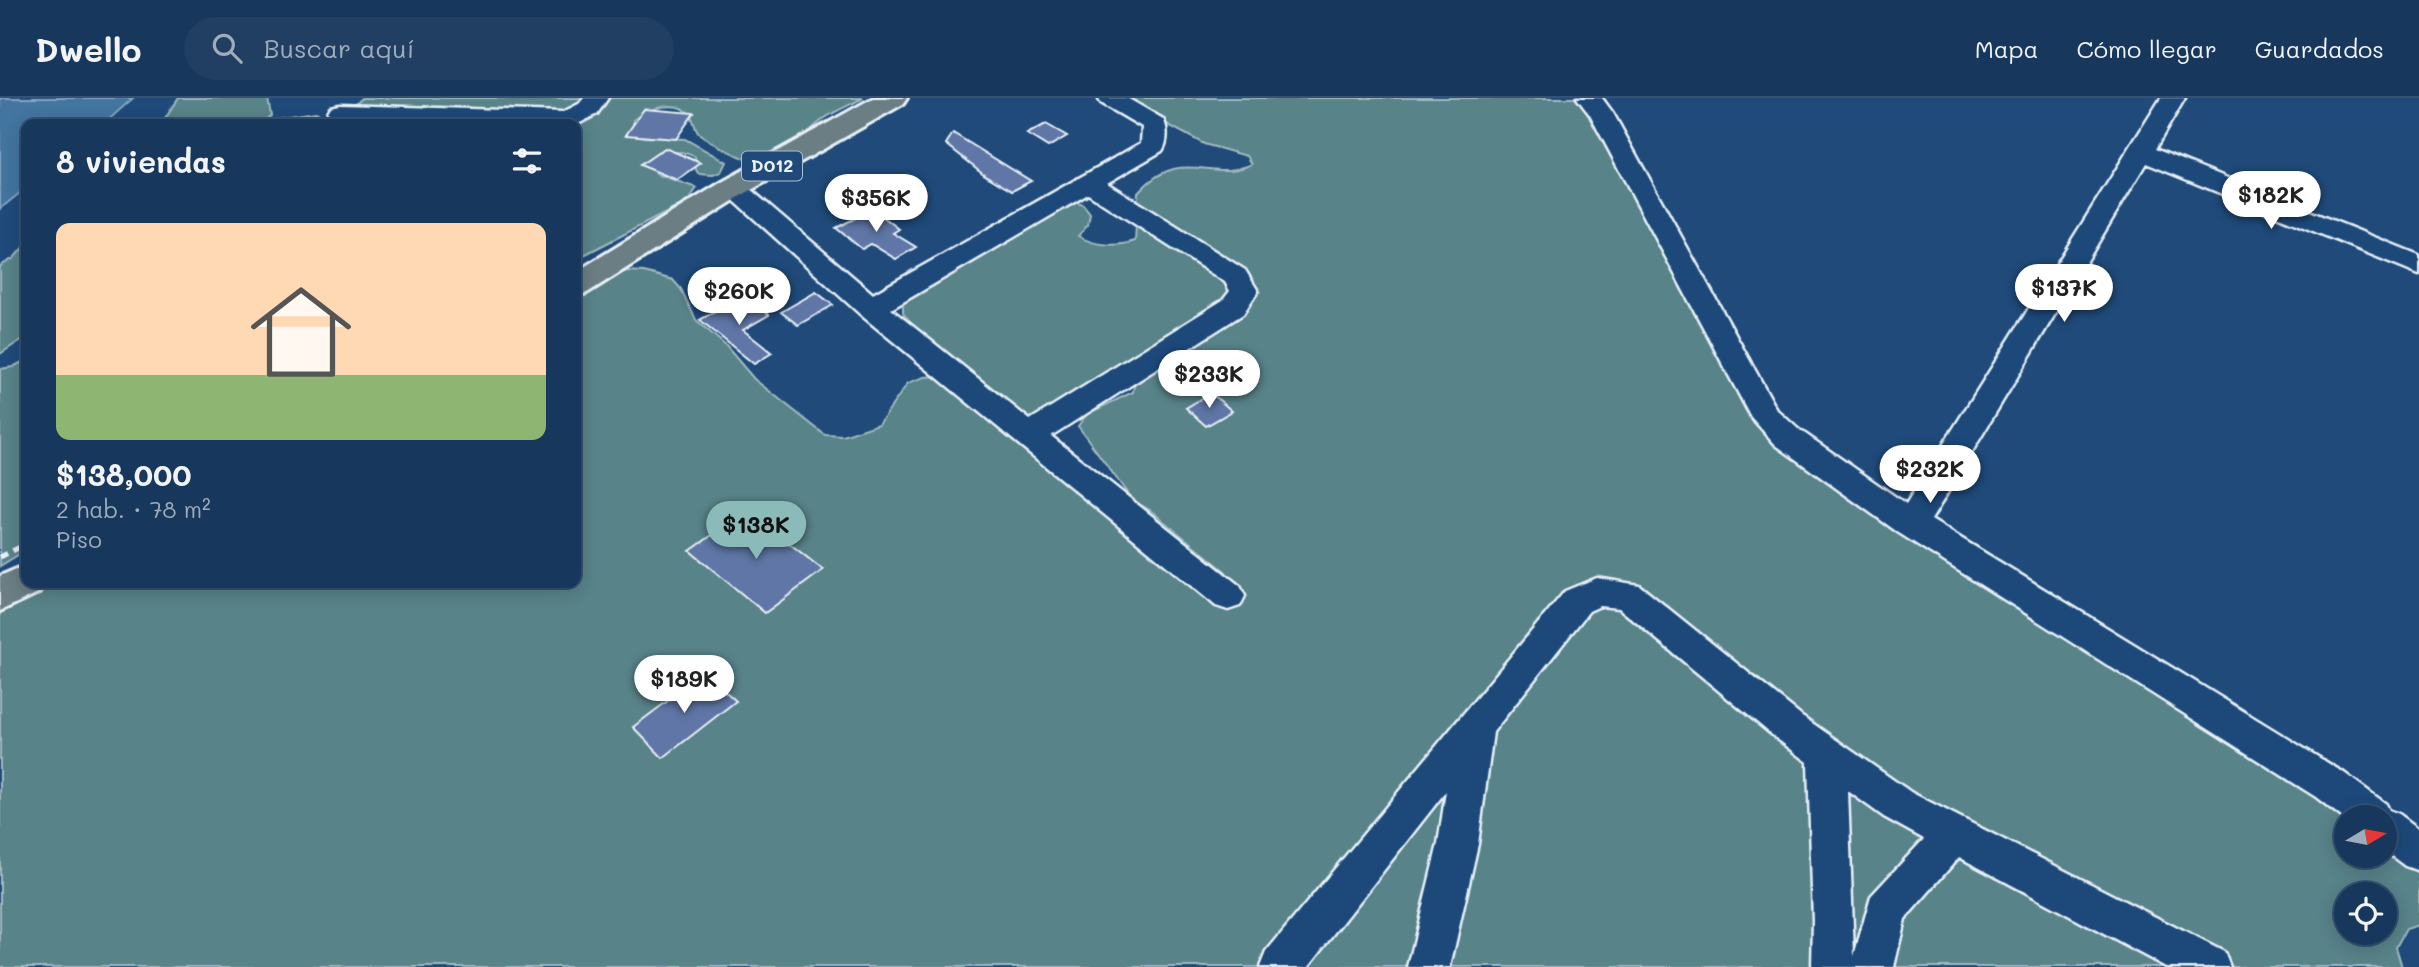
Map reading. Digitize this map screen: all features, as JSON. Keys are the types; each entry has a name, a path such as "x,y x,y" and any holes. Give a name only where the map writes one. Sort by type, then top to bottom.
{"main road":[{"name":"D012","path":"581,283 733,188 892,98"},
{"name":"D012","path":"581,272 651,237"},
{"path":"0,573 21,562"},
{"path":"0,595 21,584"}],"street":[{"path":"569,119 588,109 596,98"},
{"path":"872,308 1153,146 1154,124 1110,98"},
{"path":"1589,98 1601,113 1766,416 1787,437 1911,524 2330,785 2356,805"},
{"path":"1911,524 2173,98"},
{"path":"340,111 542,119"},
{"path":"2141,152 2419,265"},
{"path":"1029,435 1234,307 1244,291 1235,276 1088,183"},
{"path":"733,188 872,308 1228,596"},
{"path":"1281,967 1577,601 1597,592 1627,595 1789,727 1898,805 2209,967"},
{"path":"1429,967 1458,844 1475,727"},
{"path":"1827,754 1835,921 1833,967"},
{"path":"1873,967 1886,910 1954,834"},
{"path":"2398,837 2419,853"}],"path":[{"path":"0,557 21,546"}],"green space":[{"path":"178,98 267,98 270,115 266,119 165,118"},
{"path":"362,98 863,98 825,118 779,154 758,160 736,155 701,136 691,116 679,107 663,107 646,112 633,120 633,133 644,137 685,139 726,162 721,172 713,175 699,174 695,157 689,154 677,152 663,157 652,165 656,174 697,188 687,202 581,256 581,119 340,119"},
{"path":"1118,98 1580,98 1594,108 1704,330 1770,418 2348,805 2334,805 2334,868 2398,868 2398,840 2419,855 2419,925 2406,929 2396,947 2402,967 0,967 0,601 25,588 581,588 581,294 610,277 627,271 644,272 673,280 681,289 696,320 726,346 754,379 825,435 843,436 879,424 908,383 925,377 943,376 1234,585 1225,571 1150,510 1133,501 1078,426 1087,414 1133,392 1135,380 1033,419 1015,415 918,333 903,313 903,301 1071,200 1083,205 1090,214 1088,225 1078,236 1099,244 1128,243 1135,241 1138,193 1154,179 1168,171 1182,168 1223,170 1252,164 1247,156 1204,144"},
{"path":"316,112 323,116 323,119 276,118"},
{"path":"21,250 21,340 0,354 0,266 14,258"},
{"path":"21,363 21,553 0,566 0,369"}],"water":[{"path":"0,98 133,98 110,119 21,119 21,192 0,209"}],"building":[{"path":"644,109 694,113 676,139 626,135"},
{"path":"1046,124 1067,136 1048,147 1027,134"},
{"path":"953,133 1031,181 1012,191 985,175 946,144"},
{"path":"665,148 701,163 677,180 640,165"},
{"path":"873,209 899,229 893,233 916,247 896,259 871,244 862,249 836,228"},
{"path":"816,292 833,305 798,325 781,312"},
{"path":"743,295 769,315 743,330 772,353 754,364 700,320"},
{"path":"1211,393 1232,411 1206,426 1186,408"},
{"path":"747,510 823,570 765,613 690,551"},
{"path":"705,673 736,701 663,758 633,727"}]}
